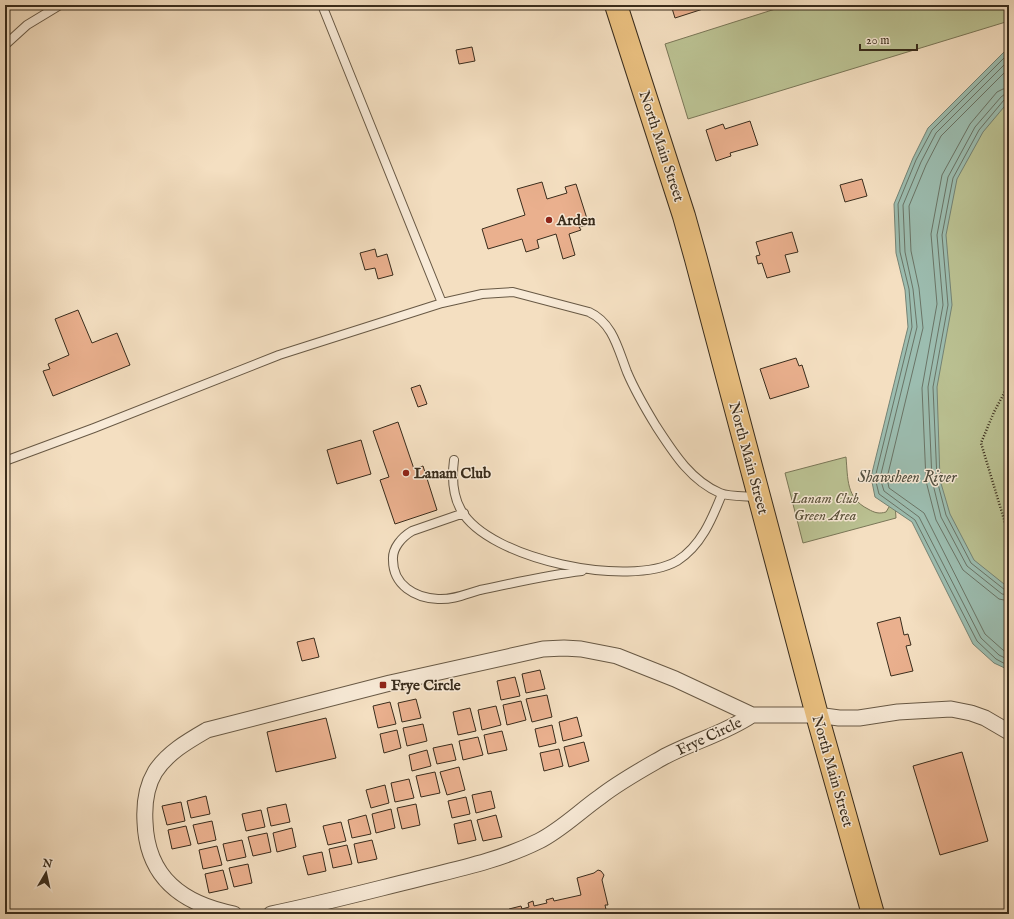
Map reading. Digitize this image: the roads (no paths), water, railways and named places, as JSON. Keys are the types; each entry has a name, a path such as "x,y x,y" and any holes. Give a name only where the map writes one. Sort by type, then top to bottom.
{"main road":[{"name":"North Main Street","path":"616,5 684,216 817,715 873,914"}],"street":[{"name":"Frye Circle","path":"234,914 208,907 188,899 167,882 149,854 145,827 145,799 155,772 176,750 207,730 390,683 543,649 564,648 602,652 638,664 752,715 817,715 839,718 859,718 898,712 951,709 971,713 985,718 1009,732"},
{"name":"Frye Circle","path":"271,914 453,870 524,849 541,840 573,818 600,796 664,757 694,742 739,724 752,715"}],"lane":[{"path":"5,44 27,25 60,5"},
{"path":"322,5 442,303"},
{"path":"5,461 94,428 279,355 442,303 482,294 513,292 589,312 600,318 608,326 630,379 647,411 676,457 702,483 722,494 760,498"},
{"path":"454,460 452,472 455,492 461,510 484,534 530,556 559,564 595,569 612,571 652,570 665,567 678,560 691,549 701,537 712,519 722,494"},
{"path":"464,513 412,531 405,535 394,552 392,559 394,572 398,581 407,590 423,597 438,600 456,598 478,591 553,574 595,569"}],"water":[{"name":"Shawsheen River","path":"1009,47 1009,101 983,132 957,179 946,235 952,305 937,387 940,480 950,514 974,560 1009,588 1009,670 994,663 973,644 912,522 875,497 871,477 908,327 905,290 896,253 894,204 913,158 928,128"}],"place":[{"name":"Arden","path":"549,220"},
{"name":"Lanam Club","path":"406,473"},
{"name":"Frye Circle","path":"383,685"}],"park label":[{"name":"Lanam Club Green Area","path":"825,506"}]}
